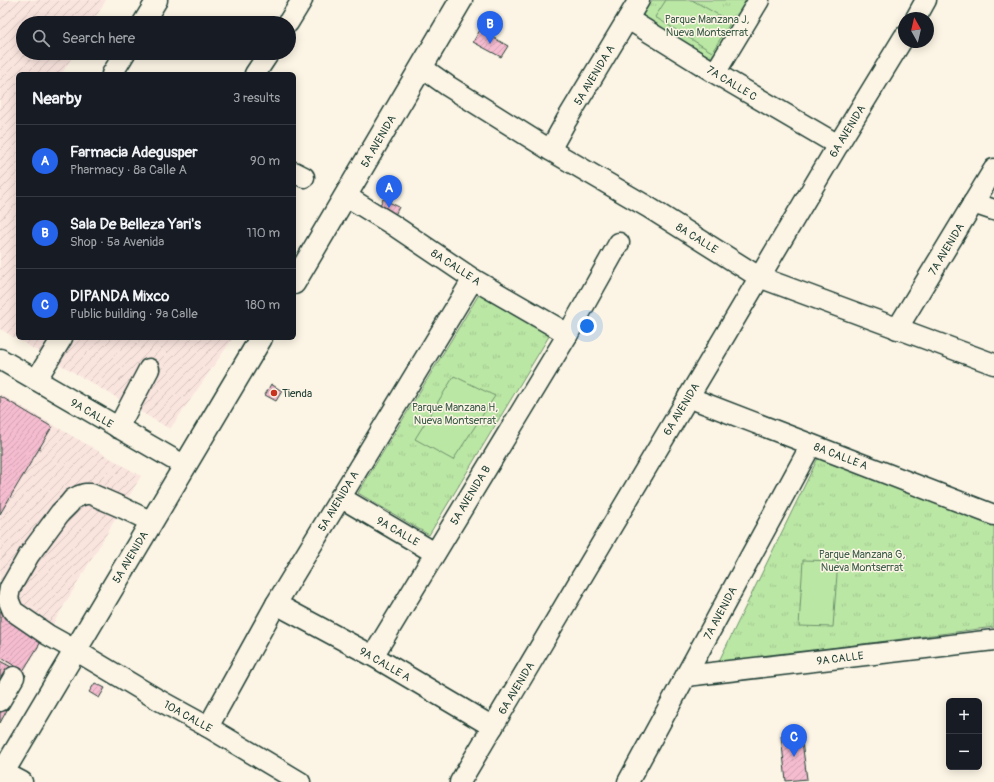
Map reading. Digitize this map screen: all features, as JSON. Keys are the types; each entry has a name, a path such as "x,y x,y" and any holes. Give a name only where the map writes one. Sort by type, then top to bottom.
{"main road":[{"name":"5A AVENIDA","path":"296,280 461,0"},
{"name":"5A AVENIDA","path":"8,777 75,650 260,340"}],"street":[{"path":"147,16 156,0"},
{"path":"292,16 302,0"},
{"name":"5A AVENIDA A","path":"550,150 639,0"},
{"path":"715,74 758,0"},
{"path":"919,12 926,0"},
{"name":"7A CALLE C","path":"628,19 715,74 838,145"},
{"name":"6A AVENIDA","path":"460,782 759,277 898,47"},
{"path":"257,72 265,60"},
{"name":"8A CALLE","path":"421,67 448,86 550,150 648,207 759,277 994,364"},
{"name":"7A AVENIDA","path":"898,328 994,169"},
{"name":"8A CALLE A","path":"346,196 393,225 473,279 568,334"},
{"path":"974,203 994,210"},
{"name":"5A AVENIDA B","path":"373,656 568,334 619,243"},
{"name":"5A AVENIDA A","path":"208,727 276,604 473,279"},
{"path":"36,380 61,340"},
{"name":"9A CALLE","path":"0,359 185,466"},
{"path":"118,428 149,369"},
{"name":"8A CALLE A","path":"688,397 994,515"},
{"name":"7A AVENIDA","path":"628,782 811,445"},
{"name":"10A CALLE","path":"152,522 91,494 85,494 73,499 60,513 10,588 8,599 13,611 48,635 300,782"},
{"name":"9A CALLE","path":"340,497 435,553"},
{"name":"9A CALLE A","path":"276,604 373,656 493,727"},
{"name":"9A CALLE","path":"686,676 994,640"},
{"path":"0,701 14,677"}],"shaded area":[{"path":"0,0 106,0 96,16 16,16 16,60 70,60 63,72 16,72 16,338 0,329"},
{"path":"19,340 232,340 170,429"},
{"path":"0,394 141,476 0,713"}],"green space":[{"name":"Parque Manzana J, Nueva Montserrat","path":"652,0 754,0 717,61 642,16"},
{"path":"666,0 692,0 731,22 712,52 655,17"},
{"name":"Parque Manzana H, Nueva Montserrat","path":"481,291 551,333 429,535 358,493"},
{"path":"454,376 495,396 453,460 415,439"},
{"name":"Parque Manzana G, Nueva Montserrat","path":"819,456 994,519 994,627 718,663"},
{"path":"803,560 838,561 833,627 799,626"}],"building":[{"path":"480,30 508,46 501,57 473,42"},
{"path":"383,199 399,207 394,217 378,209"},
{"name":"Tienda","path":"271,384 282,391 276,401 265,395"},
{"path":"0,396 52,427 0,514"},
{"path":"0,611 44,637 23,671 0,657"},
{"path":"0,661 26,675 0,723"},
{"path":"95,683 105,688 99,698 89,692"},
{"path":"801,734 807,779 786,781 781,736"}],"place":[{"name":"Sala De Belleza Yari's","path":"490,44"},
{"name":"Farmacia Adegusper","path":"389,208"},
{"name":"Tienda","path":"274,393"},
{"name":"DIPANDA Mixco","path":"794,757"}]}
